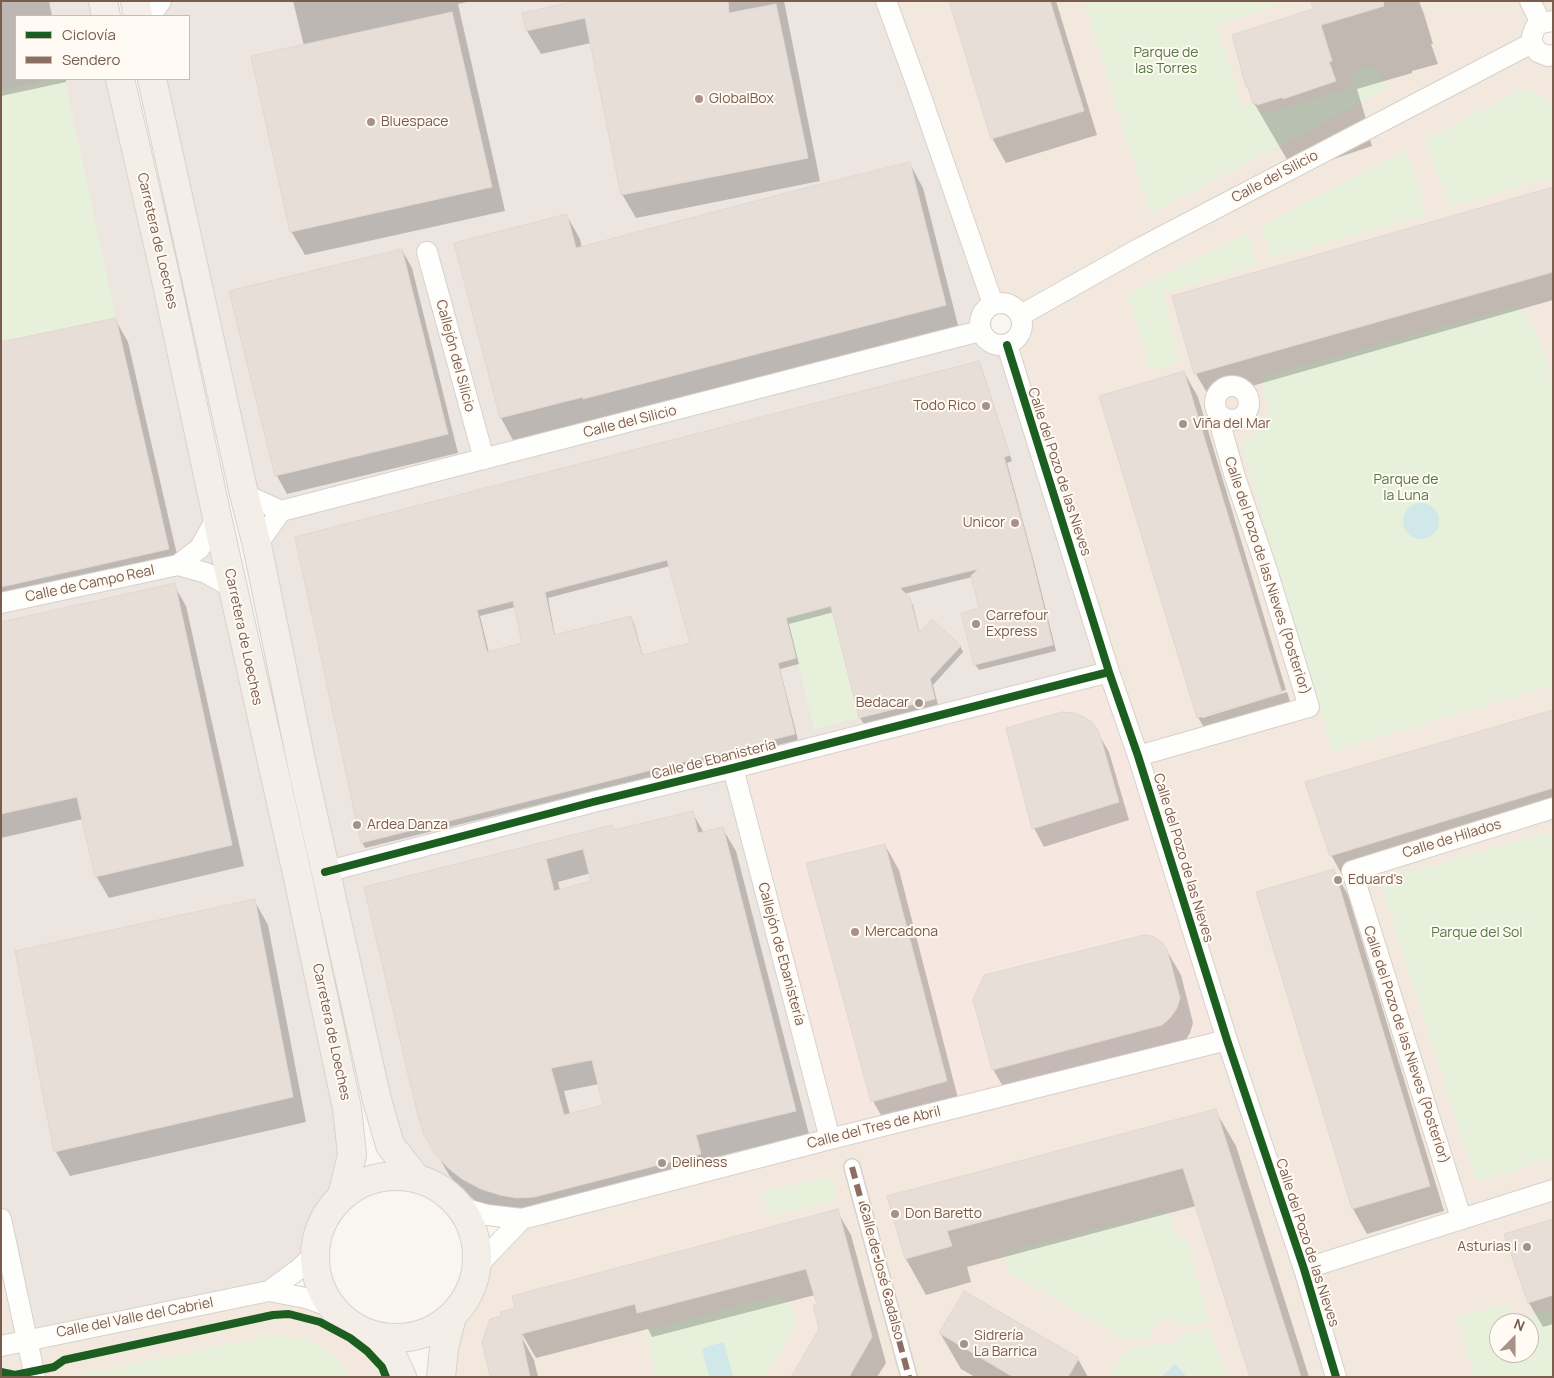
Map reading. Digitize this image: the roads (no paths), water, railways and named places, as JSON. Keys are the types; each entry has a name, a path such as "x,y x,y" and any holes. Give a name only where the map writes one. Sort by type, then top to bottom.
{"main road":[{"path":"103,1 106,15"},
{"path":"135,1 138,15"},
{"name":"Carretera de Loeches","path":"120,80 163,266 348,1108 352,1155 342,1196"},
{"name":"Carretera de Loeches","path":"152,80 257,545 302,770 377,1100 390,1145 416,1178"},
{"path":"383,1176 416,1178 435,1185 462,1208 477,1242 477,1266 472,1287 463,1304 452,1316 428,1332 406,1338 380,1337 354,1326 332,1307 318,1279 314,1255 319,1229 330,1209 342,1196 360,1184 383,1176"},
{"path":"441,1377 444,1348 452,1316"},
{"path":"380,1337 402,1377"}],"street":[{"path":"151,15 161,1"},
{"path":"886,1 993,304"},
{"path":"1530,1 1547,22 1535,28 1532,43 1538,52 1548,56 1553,55"},
{"name":"Calle del Silicio","path":"1021,315 1151,242 1532,43"},
{"name":"Callejón del Silicio","path":"427,252 484,459"},
{"path":"1004,303 1014,307 1021,315 1022,327 1017,340 1007,345 996,346 986,340 980,332 979,322 983,311 993,304 1004,303"},
{"name":"Calle del Silicio","path":"280,511 980,332"},
{"name":"Calle del Pozo de las Nieves","path":"1007,345 1109,672 1138,756 1227,1040 1304,1270 1336,1377"},
{"name":"Calle del Pozo de las Nieves (Posterior)","path":"1138,756 1308,707 1266,567 1235,477 1222,431 1225,418"},
{"path":"244,494 280,511 257,545"},
{"name":"Calle de Campo Real","path":"1,603 178,565 200,548 217,517"},
{"name":"Calle de Campo Real","path":"178,565 206,573 233,588"},
{"name":"Calle de Ebanistería","path":"325,872 593,802 1109,672"},
{"name":"Callejón de Ebanistería","path":"733,768 830,1139"},
{"name":"Calle de Hilados","path":"1352,871 1553,808"},
{"name":"Calle del Pozo de las Nieves (Posterior)","path":"1352,871 1461,1218"},
{"name":"Calle del Tres de Abril","path":"462,1208 487,1215 522,1219 830,1139 1227,1040"},
{"name":"Calle de José Cadalso","path":"852,1167 909,1377"},
{"path":"1304,1270 1553,1190"},
{"path":"1,1218 34,1377"},
{"path":"477,1266 522,1219"},
{"name":"Calle del Valle del Cabriel","path":"269,1291 314,1255"},
{"name":"Calle del Valle del Cabriel","path":"1,1346 269,1291 306,1298 332,1307"}],"water":[{"path":"1421,503 1434,508 1439,521 1434,534 1421,539 1408,534 1403,521 1408,508"},
{"path":"724,1342 733,1377 709,1377 702,1348"},
{"path":"1175,1364 1187,1377 1161,1377"}],"place":[{"name":"GlobalBox","path":"699,99"},
{"name":"Bluespace","path":"371,122"},
{"name":"Todo Rico","path":"986,406"},
{"name":"Viña del Mar","path":"1183,424"},
{"name":"Unicor","path":"1015,523"},
{"name":"Carrefour Express","path":"976,624"},
{"name":"Bedacar","path":"919,703"},
{"name":"Ardea Danza","path":"357,825"},
{"name":"Eduard's","path":"1338,880"},
{"name":"Mercadona","path":"855,932"},
{"name":"Deliness","path":"662,1163"},
{"name":"Don Baretto","path":"895,1214"},
{"name":"Asturias I","path":"1527,1247"},
{"name":"Sidrería La Barrica","path":"964,1344"}],"park label":[{"name":"Parque de las Torres","path":"1166,62"},
{"name":"Parque de la Luna","path":"1406,488"},
{"name":"Parque del Sol","path":"1477,933"}]}
